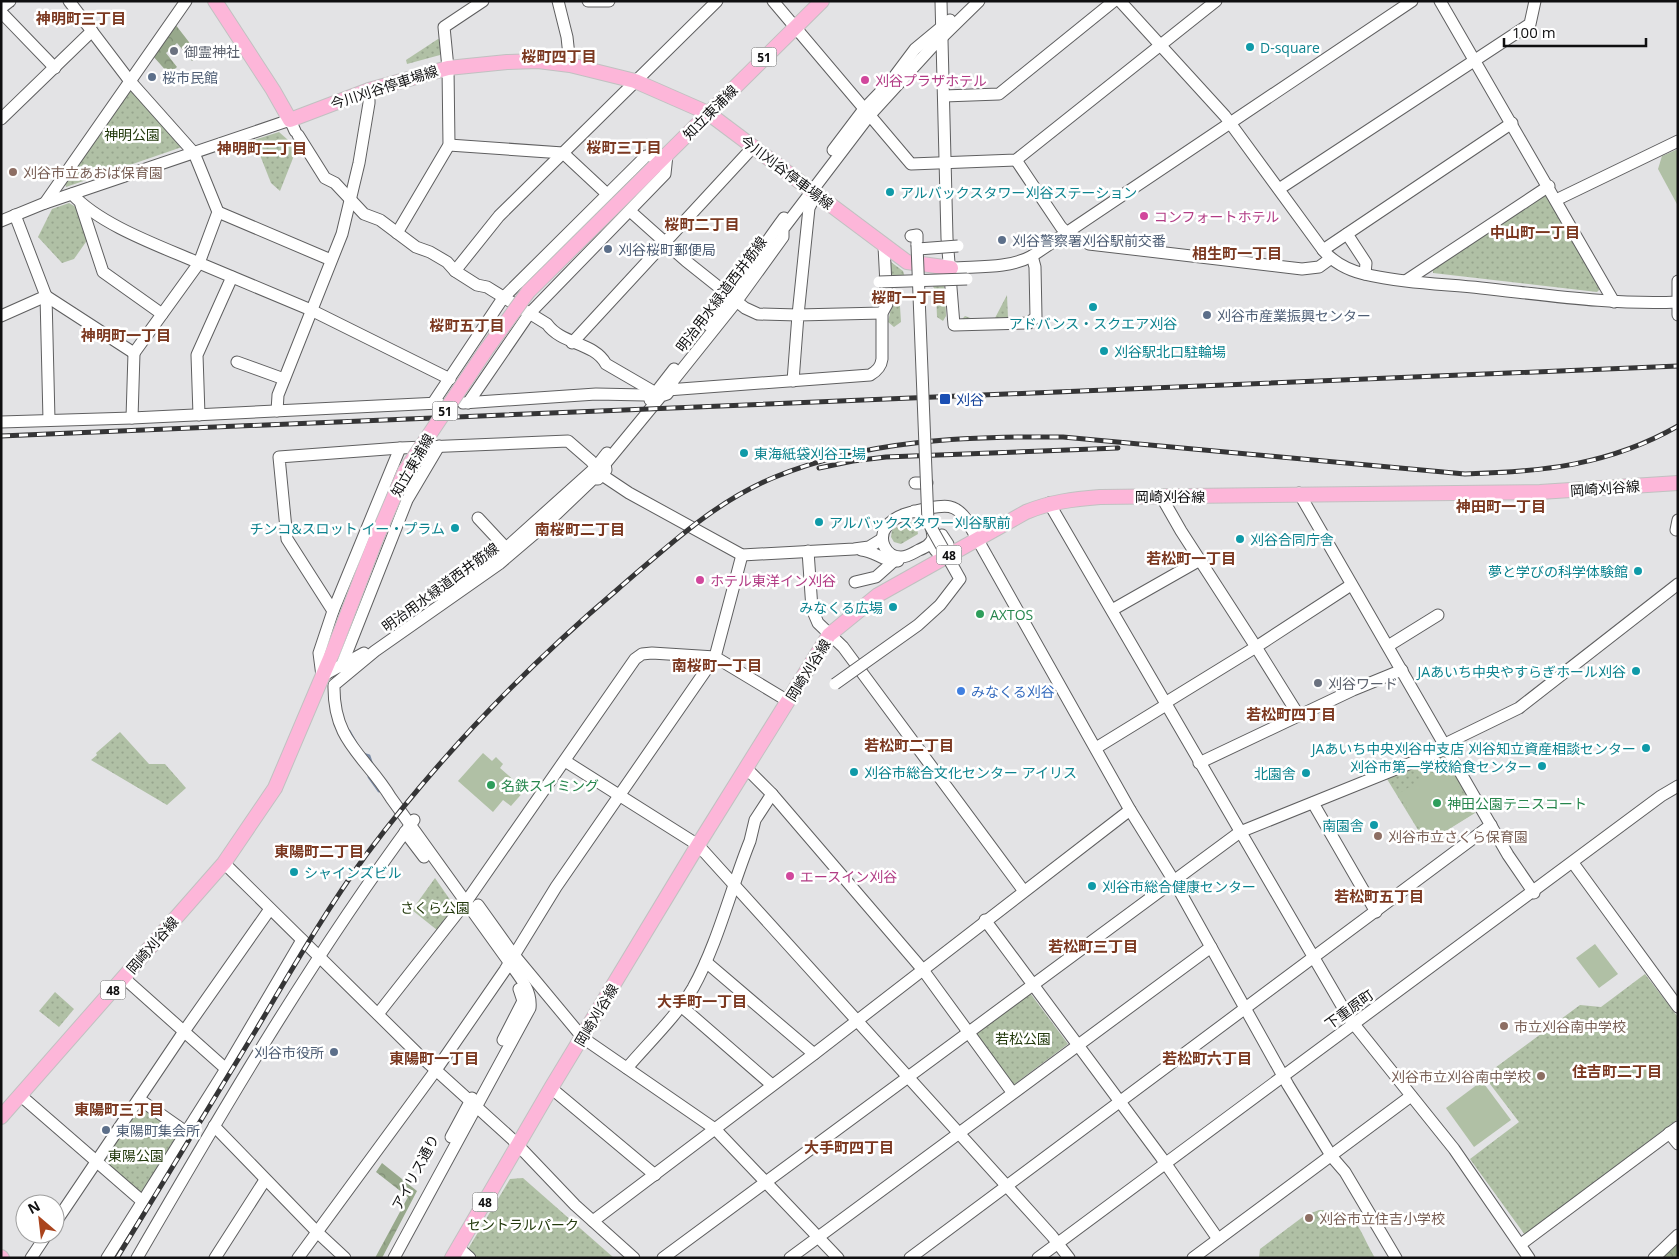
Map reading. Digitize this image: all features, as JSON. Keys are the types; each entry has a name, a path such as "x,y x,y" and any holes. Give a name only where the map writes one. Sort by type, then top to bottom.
{"main road":[{"path":"215,1 274,90 294,129"},
{"name":"知立東浦線","path":"224,863 275,788 334,649 393,495 405,471 509,316 528,292 822,1"},
{"name":"今川刈谷停車場線","path":"294,129 368,90 448,68 515,62 570,65 635,81 708,113 907,262 951,268"},
{"name":"岡崎刈谷線","path":"455,1253 551,1088 698,845 830,635 878,595 1026,512 1048,503 1100,497 1299,493 1540,492 1678,483"},
{"name":"岡崎刈谷線","path":"1,1117 224,863"}],"street":[{"path":"10,1 1,10 55,68"},
{"path":"69,1 129,80 194,153 218,212 199,262 134,353 132,418"},
{"path":"45,203 129,80 186,1"},
{"path":"397,233 449,145 448,68 444,27 483,1"},
{"path":"558,1 567,37 570,65"},
{"path":"588,1 608,1"},
{"path":"455,271 499,216 717,1"},
{"path":"773,1 911,164 1016,160 1216,1"},
{"path":"941,1 947,238 951,268 954,325 1029,323 1036,318 1035,267 1032,256"},
{"path":"942,32 970,1"},
{"path":"942,32 979,1"},
{"path":"944,96 999,94 1114,1"},
{"path":"1120,1 1229,123 1326,254 1345,268 1365,274 1408,280 1614,302 1677,302"},
{"path":"951,268 1008,265 1021,262 1032,256 1068,234 1229,123 1412,1"},
{"path":"1440,1 1614,302"},
{"path":"1279,189 1476,62 1530,24 1535,1"},
{"path":"1,119 92,31"},
{"name":"明治用水緑道西井筋線","path":"410,825 380,779 363,762 342,732 336,718 334,685 376,651 499,564 548,524 593,479 598,479 599,471 662,390 673,386 672,382 732,300 783,237 783,229 891,80 915,49 942,32"},
{"path":"277,411 278,395 331,260 351,202 364,129 368,90"},
{"path":"1016,160 1061,227 1068,234 1089,244 1302,269 1319,267 1326,254 1347,234 1512,123"},
{"path":"1,221 45,203 194,153 294,129 315,159 316,167 325,178 335,183 364,214 380,220 416,247 430,252 446,262 455,271 547,324 552,331 572,343 582,344 603,358 606,364 662,390"},
{"path":"1556,200 1678,141"},
{"path":"449,145 563,153 608,194"},
{"path":"572,343 754,146"},
{"path":"433,403 502,298 646,156 667,155 665,174 529,314 468,403"},
{"path":"1408,280 1548,186"},
{"path":"793,381 811,190"},
{"path":"72,194 81,205 103,272 162,314"},
{"path":"81,205 133,234 312,310 450,379"},
{"path":"630,211 732,300 758,314 882,313"},
{"path":"218,212 331,260"},
{"path":"15,216 46,296 50,420"},
{"path":"1347,234 1366,263 1365,274"},
{"path":"835,684 918,625 940,605 960,579 928,522 921,483 918,249 917,236 910,236"},
{"path":"1,422 468,403 596,394 645,395 662,390 870,375 881,366 882,313 887,304 884,246"},
{"path":"918,249 958,246"},
{"path":"199,415 198,355 232,277"},
{"path":"879,282 967,279"},
{"path":"1678,282 1678,315"},
{"path":"1,316 46,296"},
{"path":"46,296 134,353"},
{"path":"236,362 284,379"},
{"path":"333,611 287,539 279,457 400,448 568,441 599,471 662,513 742,555 869,547 882,539 886,527 892,521 914,511 952,505 960,510 966,519 1130,810 1174,881 1284,1075 1396,1258"},
{"path":"341,667 407,500 438,446"},
{"path":"400,448 333,611 320,653 322,676 359,657 506,548 599,471"},
{"path":"1299,493 1491,825 1534,893"},
{"path":"1161,496 1299,716"},
{"path":"1048,503 1314,959 1354,1024 1454,1148 1529,1258"},
{"path":"878,556 874,569 854,579 876,577 894,561 930,544 933,538 929,520 914,511"},
{"path":"478,518 506,548"},
{"path":"882,539 887,551 892,556 908,556"},
{"path":"854,549 868,550 878,556 894,561"},
{"path":"808,551 812,608 818,623 843,647 1023,890"},
{"path":"298,1258 436,1070 509,962 556,887 715,657 742,555"},
{"path":"1112,610 1200,560"},
{"path":"663,1258 1240,832 1313,804 1447,746 1519,708 1678,584"},
{"path":"1096,748 1256,648 1351,585"},
{"path":"1388,646 1438,615"},
{"path":"378,1014 466,902 635,659 642,654 715,657 788,701"},
{"path":"1199,763 1402,670"},
{"path":"565,761 698,845 959,1132 1058,1243 1069,1258"},
{"path":"746,768 772,794 924,970 1012,1092"},
{"name":"下重原町","path":"1038,1258 1284,1075 1534,893 1660,796 1678,786"},
{"path":"627,1068 681,1006 706,962 733,883 750,841 755,820 772,794"},
{"path":"1313,804 1376,912"},
{"path":"592,1221 924,970 1023,890 1130,810"},
{"path":"410,825 509,962 583,1038 715,1129 838,1258"},
{"path":"394,1258 476,1106 536,1012 538,1000 536,989 509,962 410,825"},
{"path":"137,1258 214,1126 319,956 410,825"},
{"path":"910,1258 1006,1185 1314,959 1491,825"},
{"path":"224,863 436,1070 518,1145 592,1221 634,1258"},
{"path":"1573,863 1678,1006"},
{"path":"65,1208 185,1030 270,909"},
{"path":"985,920 1031,985 1166,1164 1218,1239"},
{"path":"107,1258 226,1069 302,940"},
{"path":"790,1258 1012,1092 1211,947"},
{"path":"401,1258 476,1106 523,1001 509,962"},
{"path":"706,962 814,1054"},
{"path":"124,978 185,1030 226,1069"},
{"path":"681,1006 772,1085"},
{"path":"551,1088 655,1175"},
{"path":"20,1095 142,1201"},
{"path":"1193,1258 1411,1096"},
{"path":"139,1099 186,1132"},
{"name":"アイリス通り","path":"386,1258 476,1106"},
{"path":"214,1126 265,1180 345,1258"},
{"path":"1520,1244 1674,1130 1678,1144"},
{"path":"215,1258 265,1180"},
{"path":"1654,1258 1678,1235"},
{"path":"30,1258 40,1244"},
{"path":"455,1253 470,1258"}],"green space":[{"path":"175,24 199,55 192,61 177,43 166,53 177,67 169,74 152,55"},
{"path":"438,39 441,40 440,55 407,64 406,60"},
{"name":"神明公園","path":"128,87 182,147 66,187 65,184"},
{"path":"279,132 297,148 280,191 271,183 254,140"},
{"path":"1678,149 1678,206 1658,169 1662,156"},
{"path":"1543,195 1547,196 1600,289 1597,292 1433,273 1433,267"},
{"path":"69,203 76,207 88,239 74,259 62,263 38,237 52,209"},
{"path":"891,262 903,271 905,277 892,277 890,274"},
{"path":"941,281 945,288 946,316 943,321 937,317 936,293 932,284"},
{"path":"893,289 899,291 901,322 894,327 888,322 891,308 890,292"},
{"path":"1007,295 1008,318 973,319 995,318"},
{"path":"965,316 973,319 962,319"},
{"path":"907,521 916,523 918,534 901,544 894,542 891,537 892,530"},
{"path":"120,732 149,764 165,764 186,788 167,805 91,760 97,755 96,753"},
{"name":"名鉄スイミング","path":"483,753 492,761 496,757 503,764 500,768 525,790 511,806 503,800 493,812 458,781"},
{"name":"神田公園テニスコート","path":"1447,755 1479,810 1426,843 1387,779"},
{"name":"神田公園テニスコート","path":"1445,765 1475,813 1428,842 1398,794"},
{"name":"さくら公園","path":"435,878 455,907 437,930 412,910"},
{"path":"1595,944 1618,974 1599,988 1576,958"},
{"path":"1645,974 1678,1017 1678,1119 1525,1235 1470,1159 1519,1122 1484,1076 1580,1005 1601,1007"},
{"path":"55,992 74,1009 59,1027 39,1011"},
{"name":"若松公園","path":"1030,993 1068,1044 1012,1086 974,1035"},
{"path":"1482,1081 1511,1120 1474,1147 1446,1108"},
{"name":"東陽公園","path":"140,1105 180,1132 141,1195 102,1161"},
{"path":"382,1163 417,1191 382,1258 375,1258 408,1197 376,1172"},
{"name":"セントラルパーク","path":"523,1178 614,1258 478,1258 468,1249 510,1179"},
{"path":"1319,1210 1342,1213 1355,1222 1375,1258 1259,1258 1260,1249 1304,1216"},
{"path":"1678,1235 1678,1258 1654,1258"}],"waterway":[{"path":"349,731 358,747"},
{"path":"363,754 369,756 372,765"},
{"path":"369,777 379,791"}],"railway":[{"path":"1,436 1678,366"},
{"path":"117,1258 309,941 366,855 394,818 453,748 549,650 692,527 711,512 753,487 775,477 845,455 881,448 953,439 1063,437 1465,474 1521,471 1575,464 1627,450 1678,426"},
{"path":"819,468 886,457 1118,448"}],"place":[{"name":"D-square","path":"1250,47"},
{"name":"御霊神社","path":"174,51"},
{"name":"桜市民館","path":"152,77"},
{"name":"刈谷プラザホテル","path":"865,80"},
{"name":"刈谷市立あおば保育園","path":"13,172"},
{"name":"アルバックスタワー刈谷ステーション","path":"890,192"},
{"name":"コンフォートホテル","path":"1144,216"},
{"name":"刈谷警察署刈谷駅前交番","path":"1002,240"},
{"name":"刈谷桜町郵便局","path":"608,249"},
{"name":"アドバンス・スクエア刈谷","path":"1093,307"},
{"name":"刈谷市産業振興センター","path":"1207,315"},
{"name":"刈谷駅北口駐輪場","path":"1104,351"},
{"name":"刈谷","path":"945,399"},
{"name":"東海紙袋刈谷工場","path":"744,453"},
{"name":"アルバックスタワー刈谷駅前","path":"819,522"},
{"name":"チンコ&スロット イー・プラム","path":"455,528"},
{"name":"刈谷合同庁舎","path":"1240,539"},
{"name":"夢と学びの科学体験館","path":"1638,571"},
{"name":"ホテル東洋イン刈谷","path":"700,580"},
{"name":"みなくる広場","path":"893,607"},
{"name":"AXTOS","path":"980,614"},
{"name":"JAあいち中央やすらぎホール刈谷","path":"1636,671"},
{"name":"刈谷ワード","path":"1318,683"},
{"name":"みなくる刈谷","path":"961,691"},
{"name":"JAあいち中央刈谷中支店 刈谷知立資産相談センター","path":"1646,748"},
{"name":"刈谷市第一学校給食センター","path":"1542,766"},
{"name":"刈谷市総合文化センター アイリス","path":"854,772"},
{"name":"北園舎","path":"1306,773"},
{"name":"名鉄スイミング","path":"491,785"},
{"name":"神田公園テニスコート","path":"1437,803"},
{"name":"南園舎","path":"1374,825"},
{"name":"刈谷市立さくら保育園","path":"1378,836"},
{"name":"シャインズビル","path":"294,872"},
{"name":"エースイン刈谷","path":"790,876"},
{"name":"刈谷市総合健康センター","path":"1092,886"},
{"name":"市立刈谷南中学校","path":"1504,1026"},
{"name":"刈谷市役所","path":"334,1052"},
{"name":"刈谷市立刈谷南中学校","path":"1541,1076"},
{"name":"東陽町集会所","path":"106,1130"},
{"name":"刈谷市立住吉小学校","path":"1309,1218"}],"district":[{"name":"神明町三丁目","path":"81,18"},
{"name":"桜町四丁目","path":"559,56"},
{"name":"桜町三丁目","path":"624,147"},
{"name":"神明町二丁目","path":"262,148"},
{"name":"桜町二丁目","path":"702,224"},
{"name":"中山町一丁目","path":"1535,232"},
{"name":"相生町一丁目","path":"1237,253"},
{"name":"桜町一丁目","path":"909,297"},
{"name":"桜町五丁目","path":"467,325"},
{"name":"神明町一丁目","path":"126,335"},
{"name":"神田町一丁目","path":"1501,506"},
{"name":"南桜町二丁目","path":"580,529"},
{"name":"若松町一丁目","path":"1191,558"},
{"name":"南桜町一丁目","path":"717,665"},
{"name":"若松町四丁目","path":"1291,714"},
{"name":"若松町二丁目","path":"909,745"},
{"name":"東陽町二丁目","path":"319,851"},
{"name":"若松町五丁目","path":"1379,896"},
{"name":"若松町三丁目","path":"1093,946"},
{"name":"大手町一丁目","path":"702,1001"},
{"name":"東陽町一丁目","path":"434,1058"},
{"name":"若松町六丁目","path":"1207,1058"},
{"name":"住吉町二丁目","path":"1617,1071"},
{"name":"東陽町三丁目","path":"119,1109"},
{"name":"大手町四丁目","path":"849,1147"}]}
